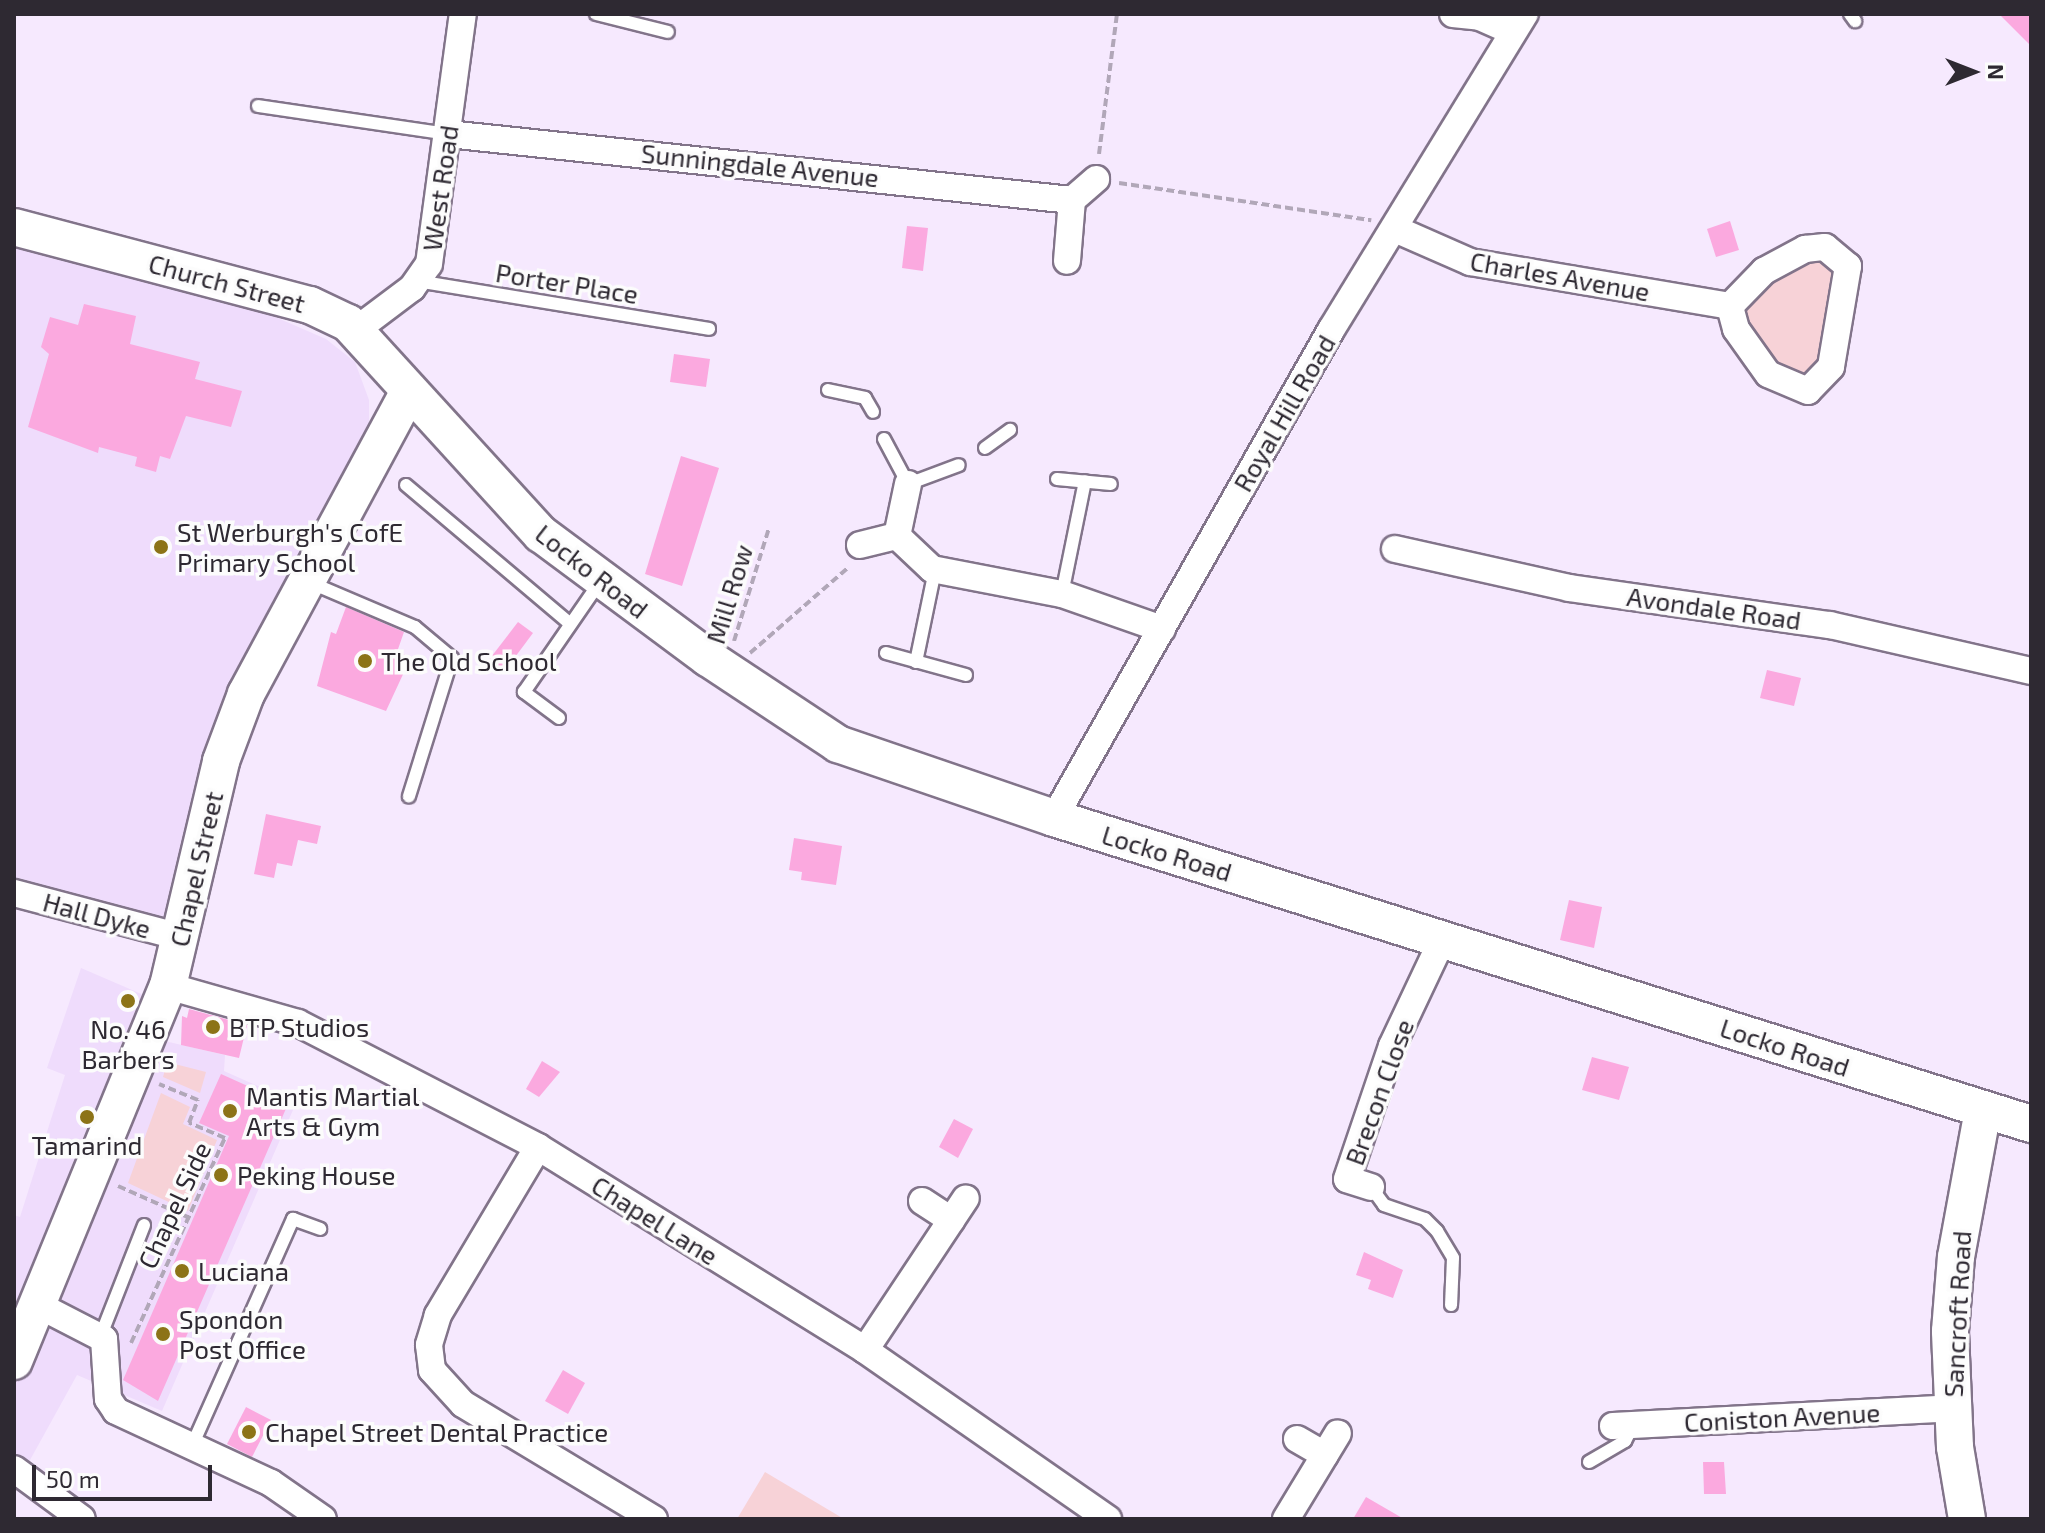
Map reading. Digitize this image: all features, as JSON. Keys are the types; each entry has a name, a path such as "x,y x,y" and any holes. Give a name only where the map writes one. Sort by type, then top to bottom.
{"street":[{"name":"West Road","path":"356,330 417,281 432,253 463,14"},
{"path":"1453,14 1519,23"},
{"name":"Royal Hill Road","path":"1054,818 1331,330 1519,23"},
{"name":"Sunningdale Avenue","path":"448,134 1072,200"},
{"path":"1067,261 1072,200 1096,179"},
{"name":"Church Street","path":"14,227 310,305 356,330 409,391"},
{"name":"Charles Avenue","path":"1395,229 1470,262 1730,306"},
{"path":"1805,249 1832,250 1848,266 1831,367 1808,391 1768,374 1736,329 1730,306 1764,271 1805,249"},
{"name":"Locko Road","path":"409,391 515,509 601,580 725,670 838,744 1054,818 2031,1124"},
{"name":"Chapel Street","path":"16,1352 40,1306 94,1176 168,986 230,733 266,648 409,391"},
{"path":"897,536 908,484"},
{"path":"897,536 935,570 1062,594 1162,629"},
{"path":"855,555 897,536"},
{"name":"Avondale Road","path":"1395,549 1569,588 1830,625 2031,671"},
{"name":"Hall Dyke","path":"14,893 180,937"},
{"name":"Brecon Close","path":"1371,1187 1347,1179 1392,1046 1443,938"},
{"name":"Chapel Lane","path":"168,986 298,1023 538,1147 865,1350 1108,1519"},
{"name":"Sancroft Road","path":"1967,1519 1952,1408 1956,1257 1983,1110"},
{"path":"538,1147 438,1315 429,1345 432,1370 463,1404 654,1519"},
{"path":"865,1350 966,1198"},
{"path":"922,1201 951,1220"},
{"path":"40,1306 101,1335 112,1407 191,1448 271,1483 323,1519"},
{"name":"Coniston Avenue","path":"1623,1426 1952,1408"},
{"path":"1286,1519 1332,1444 1297,1439"},
{"path":"14,1469 82,1519"}],"lane":[{"path":"596,14 668,32"},
{"path":"258,106 448,134"},
{"name":"Porter Place","path":"417,281 709,329"},
{"path":"828,390 865,398 873,412"},
{"path":"985,448 1010,430"},
{"path":"884,439 908,484 959,465"},
{"path":"1057,479 1111,484"},
{"path":"1062,594 1085,481"},
{"path":"406,485 568,622"},
{"path":"916,662 935,570"},
{"path":"559,718 524,692 568,622 601,580"},
{"path":"306,581 415,627 452,658 409,796"},
{"path":"886,653 966,675"},
{"path":"1371,1187 1384,1205 1425,1219 1437,1231 1453,1258 1451,1305"},
{"path":"191,1448 293,1219 320,1229"},
{"path":"101,1335 144,1225"},
{"path":"1589,1462 1625,1441 1623,1426"}],"path":[{"path":"1117,14 1096,179 1380,221 1395,229"},
{"name":"Mill Row","path":"725,670 769,528"},
{"path":"725,670 855,555"},
{"name":"Chapel Side","path":"128,1350 225,1138 189,1123 198,1100 135,1074"},
{"path":"94,1176 190,1218"}],"shaded area":[{"name":"St Werburgh's CofE Primary School","path":"14,248 266,313 326,339 355,362 369,400 369,425 165,929 14,888"},
{"path":"1813,256 1836,269 1816,376 1785,374 1751,334 1745,310 1759,286"},
{"path":"81,968 146,996 130,1033 225,1055 224,1071 296,1103 162,1411 77,1375 14,1489 14,1215 20,1217 65,1075 47,1068"},
{"path":"167,1062 206,1072 200,1093 163,1077"},
{"path":"161,1093 190,1107 183,1124 217,1140 188,1211 128,1183"},
{"path":"765,1472 844,1519 737,1519"}],"building":[{"path":"1999,14 2031,14 2031,46"},
{"path":"1730,221 1739,250 1716,257 1707,229"},
{"path":"907,226 928,228 923,271 902,268"},
{"path":"84,304 136,316 130,344 200,362 195,379 242,391 231,427 186,416 170,459 160,456 156,472 135,466 137,457 99,447 98,453 28,427 49,354 41,347 50,317 78,325"},
{"path":"674,354 710,359 706,387 670,382"},
{"path":"681,456 719,468 682,586 645,574"},
{"name":"The Old School","path":"346,607 404,632 397,652 411,657 386,711 317,686 331,632 336,634"},
{"path":"518,622 533,633 504,672 488,661"},
{"path":"1767,670 1801,678 1794,706 1760,698"},
{"path":"266,814 321,826 317,844 298,840 292,866 277,863 274,878 254,874"},
{"path":"794,838 842,846 836,885 801,880 802,872 789,870"},
{"path":"1569,900 1602,907 1594,948 1560,940"},
{"name":"BTP Studios","path":"189,1009 247,1025 239,1058 181,1045 182,1016 187,1018"},
{"path":"1592,1057 1629,1067 1619,1100 1582,1090"},
{"path":"542,1061 560,1072 539,1097 526,1089"},
{"path":"221,1074 288,1104 158,1401 123,1380 229,1136 199,1123"},
{"path":"954,1119 973,1129 958,1158 939,1147"},
{"path":"1364,1252 1403,1270 1393,1298 1368,1289 1371,1280 1356,1275"},
{"path":"563,1370 585,1383 568,1414 545,1401"},
{"name":"Chapel Street Dental Practice","path":"246,1407 271,1420 252,1457 227,1444"},
{"path":"1703,1462 1724,1462 1726,1494 1704,1494"},
{"path":"1366,1497 1404,1519 1353,1519"}],"place":[{"name":"St Werburgh's CofE Primary School","path":"161,547"},
{"name":"The Old School","path":"365,661"},
{"name":"No. 46 Barbers","path":"128,1001"},
{"name":"BTP Studios","path":"213,1027"},
{"name":"Mantis Martial Arts & Gym","path":"230,1111"},
{"name":"Tamarind","path":"87,1117"},
{"name":"Peking House","path":"221,1175"},
{"name":"Luciana","path":"182,1271"},
{"name":"Spondon Post Office","path":"163,1334"},
{"name":"Chapel Street Dental Practice","path":"249,1432"}]}
